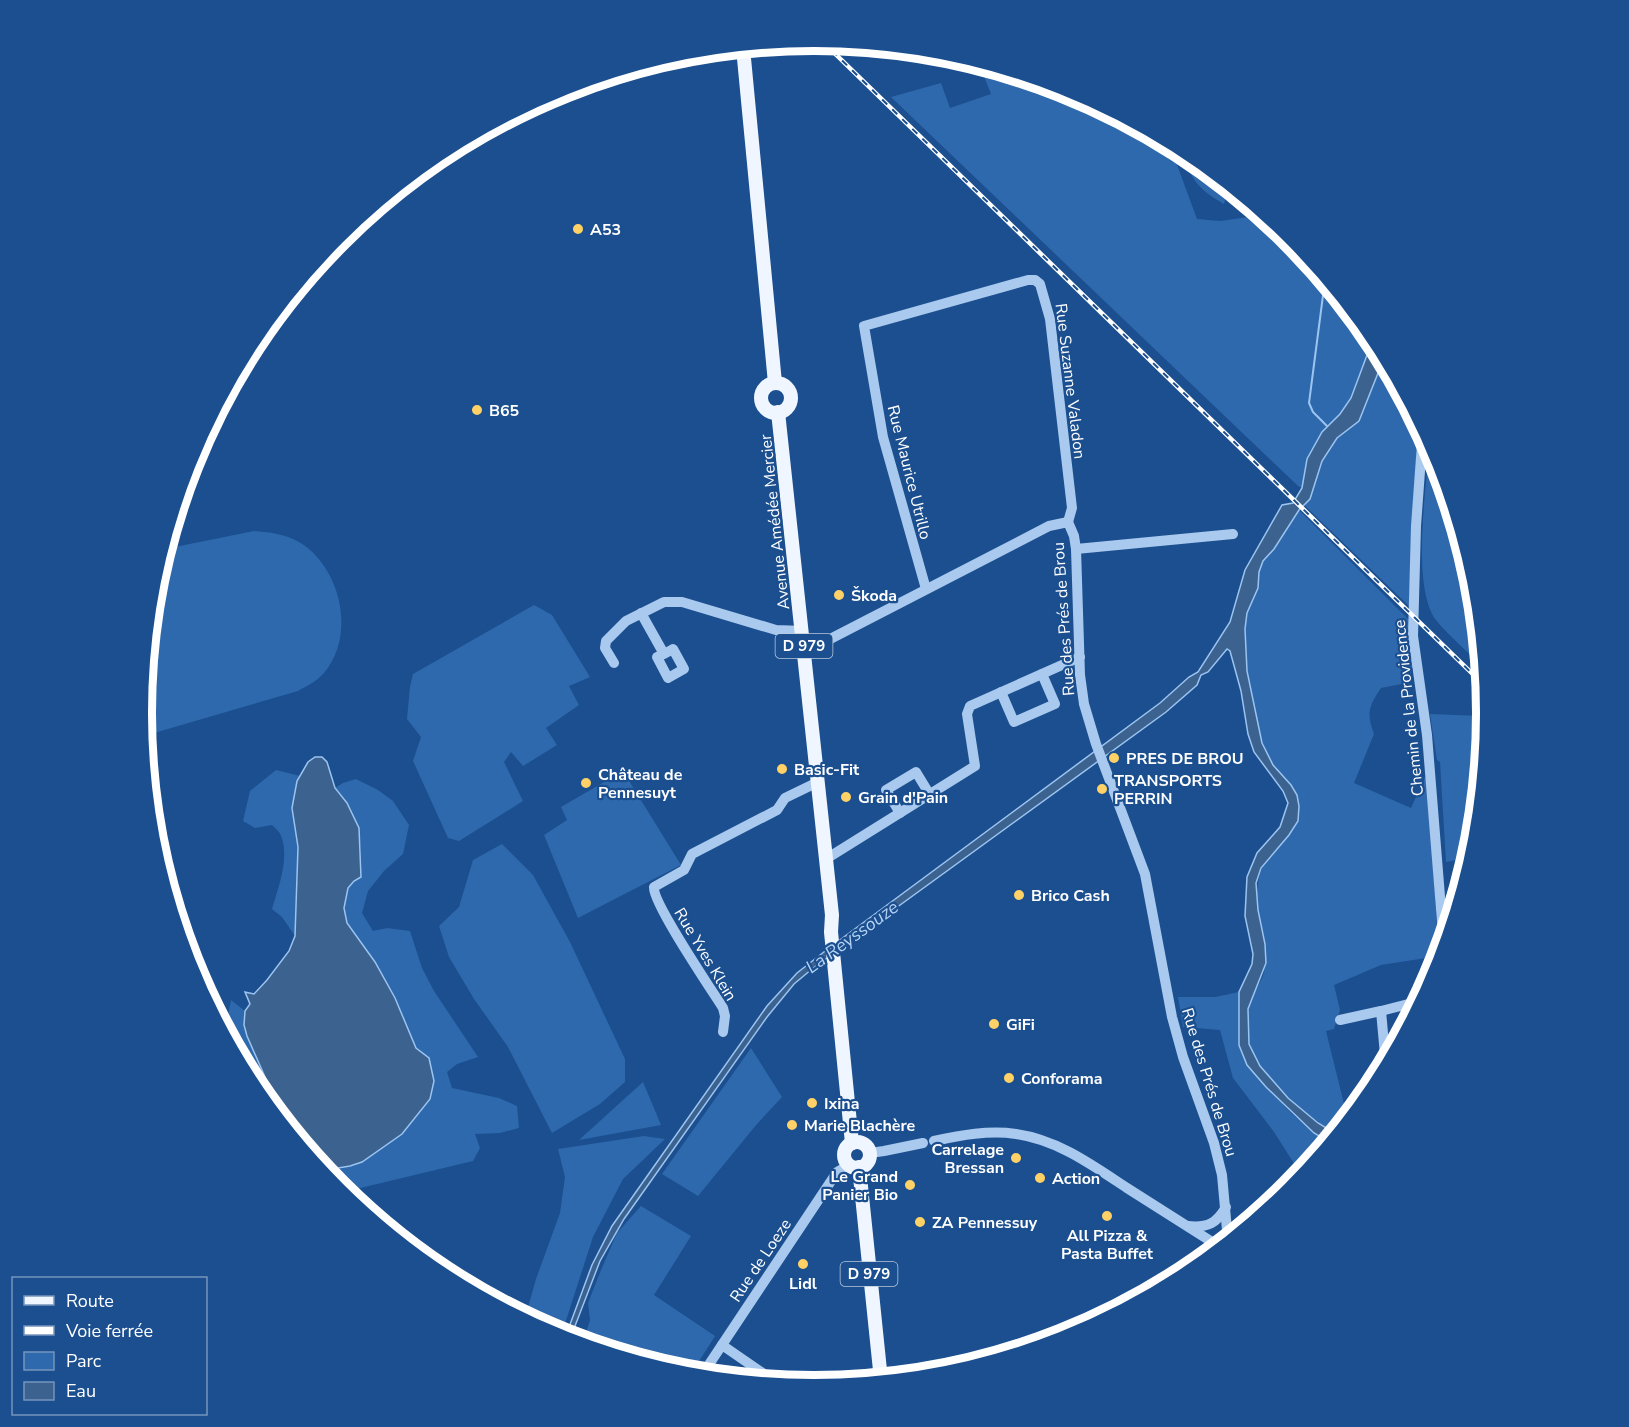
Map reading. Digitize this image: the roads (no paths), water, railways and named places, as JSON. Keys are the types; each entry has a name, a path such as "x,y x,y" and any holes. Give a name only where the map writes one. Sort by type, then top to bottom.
{"main road":[{"path":"744,55 775,383"},
{"path":"775,383 785,386 790,394 789,404 783,411 778,412 767,409 762,399 765,388 775,383"},
{"name":"Avenue Amédée Mercier","path":"778,412 832,915 861,1146 848,1145 844,1153 854,1166"},
{"path":"854,1166 866,1164 861,1146"},
{"name":"D 979","path":"854,1166 880,1372"}],"street":[{"name":"Rue Suzanne Valadon","path":"864,326 1028,280 1035,280 1040,284 1050,319 1072,508 1068,522"},
{"name":"Rue Maurice Utrillo","path":"864,326 883,438 926,589"},
{"name":"Chemin de la Providence","path":"1421,447 1413,636 1427,735 1442,925"},
{"name":"Rue des Prés de Brou","path":"805,652 1049,526 1068,522 1076,549 1084,704 1096,744 1145,874 1172,1017 1183,1057 1214,1143 1222,1175 1227,1206 1228,1231"},
{"path":"1076,549 1233,534"},
{"path":"614,663 605,648 606,640 626,621 664,602 682,602 776,630 802,632"},
{"path":"641,613 664,654"},
{"path":"826,860 975,766 967,710 970,706 1080,657"},
{"path":"1001,692 1014,722 1055,704 1042,674"},
{"path":"900,813 886,790 916,772 930,795"},
{"name":"Rue Yves Klein","path":"723,1032 725,1016 723,1008 654,893 654,887 684,870 692,854 777,810 785,798 818,782"},
{"path":"1340,1020 1411,1003"},
{"path":"1381,1011 1385,1050"},
{"path":"861,1146 928,1142 968,1134 993,1133 1016,1134 1043,1141 1073,1152 1213,1243"},
{"name":"Rue de Loeze","path":"708,1367 837,1172 854,1166"},
{"path":"1187,1226 1211,1225 1220,1219 1227,1206"},
{"path":"722,1345 764,1374"}],"water":[{"name":"La Reyssouze","path":"1369,351 1380,369 1359,421 1337,438 1322,461 1310,499 1299,510 1274,549 1263,561 1259,572 1258,588 1247,613 1245,629 1247,671 1262,743 1273,765 1297,795 1299,806 1298,821 1261,868 1256,883 1266,963 1248,1009 1249,1044 1260,1066 1288,1098 1329,1130 1323,1138 1314,1133 1266,1087 1247,1065 1239,1045 1239,992 1252,964 1253,954 1245,916 1247,877 1257,853 1280,827 1288,803 1283,791 1254,752 1248,734 1241,691 1230,651 1227,649 1208,672 1201,675 1197,685 1166,712 794,984 767,1017 624,1219 600,1261 573,1330 568,1329 592,1265 612,1226 767,1006 797,973 1160,703 1189,677 1198,672 1230,622 1245,570 1282,505 1293,503 1302,488 1307,459 1322,432 1340,414 1351,398"},
{"path":"315,757 322,757 327,762 335,788 347,803 359,828 361,877 348,888 344,908 347,923 375,962 395,998 416,1048 429,1058 434,1081 430,1099 402,1134 362,1162 338,1168 331,1166 316,1150 272,1093 244,1025 245,1011 250,1004 245,992 254,994 267,980 289,951 295,936 298,847 292,808 297,781 308,762"}],"waterway":[{"path":"1324,290 1309,403 1313,412 1327,426"}],"railway":[{"path":"833,51 1476,677"}],"place":[{"name":"A53","path":"578,229"},
{"name":"B65","path":"477,410"},
{"name":"Škoda","path":"839,595"},
{"name":"PRES DE BROU","path":"1114,758"},
{"name":"Basic-Fit","path":"782,769"},
{"name":"Château de Pennesuyt","path":"586,783"},
{"name":"TRANSPORTS PERRIN","path":"1102,789"},
{"name":"Grain d'Pain","path":"846,797"},
{"name":"Brico Cash","path":"1019,895"},
{"name":"GiFi","path":"994,1024"},
{"name":"Conforama","path":"1009,1078"},
{"name":"Ixina","path":"812,1103"},
{"name":"Marie Blachère","path":"792,1125"},
{"name":"Carrelage Bressan","path":"1016,1158"},
{"name":"Action","path":"1040,1178"},
{"name":"Le Grand Panier Bio","path":"910,1185"},
{"name":"All Pizza & Pasta Buffet","path":"1107,1216"},
{"name":"ZA Pennessuy","path":"920,1222"},
{"name":"Lidl","path":"803,1264"}]}
